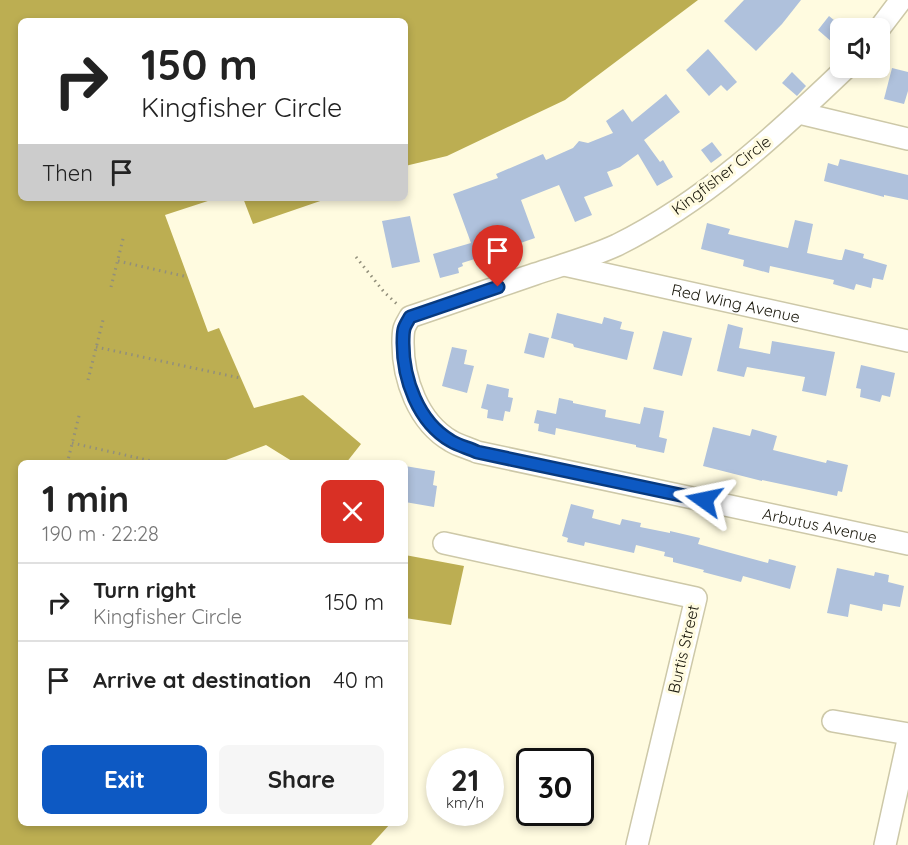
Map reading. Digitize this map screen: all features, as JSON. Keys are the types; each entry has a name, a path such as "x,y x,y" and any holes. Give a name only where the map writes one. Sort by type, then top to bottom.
{"street":[{"path":"887,18 901,0"},
{"name":"Kingfisher Circle","path":"410,317 616,245 667,216 711,187 799,113 836,78"},
{"path":"799,113 908,139"},
{"name":"Red Wing Avenue","path":"564,265 908,341"},
{"name":"Arbutus Avenue","path":"410,317 404,330 403,356 406,375 412,393 422,411 451,441 477,452 908,544"},
{"name":"Burtis Street","path":"444,543 696,598 637,845"},
{"path":"833,721 908,734"},
{"path":"885,845 908,740"}],"path":[{"path":"111,287 124,235"},
{"path":"356,257 384,292 410,317"},
{"path":"118,261 188,277"},
{"path":"88,380 104,316"},
{"path":"96,347 240,378"},
{"path":"68,460 80,412"},
{"path":"72,443 147,460"}],"shaded area":[{"path":"0,0 698,0 565,100 447,156 408,165 408,18 18,18 18,201 208,201 165,215 208,332 219,328 254,408 303,395 361,444 348,460 290,460 266,445 226,460 18,460 18,826 388,826 371,845 0,845"},
{"path":"244,201 320,201 253,224"},
{"path":"408,556 464,566 451,625 408,618"}],"building":[{"path":"744,0 801,0 756,51 724,21"},
{"path":"829,16 831,18 830,40 818,30"},
{"path":"708,49 737,82 727,91 721,85 709,96 686,70"},
{"path":"892,68 908,72 908,91 904,104 884,99"},
{"path":"792,72 806,86 797,96 782,83"},
{"path":"666,94 680,112 644,140 660,162 663,160 673,177 657,186 638,154 620,167 607,172 613,186 584,197 592,215 575,222 559,185 521,200 535,238 462,263 463,266 458,268 459,273 440,278 433,254 471,243 453,194 498,178 496,174 543,154 546,160 573,148 579,141 588,143 613,133 606,121 623,109 632,122"},
{"path":"712,142 722,155 711,163 701,150"},
{"path":"840,159 908,175 908,200 884,195 884,197 824,181 828,163 838,166"},
{"path":"410,216 420,262 392,268 382,221"},
{"path":"795,220 813,224 807,253 839,260 842,260 845,249 864,254 863,258 887,265 883,280 873,278 871,288 856,284 854,290 833,284 834,280 770,266 769,273 743,266 744,260 701,249 707,223 730,229 728,234 788,248"},
{"path":"557,313 602,324 604,317 622,322 620,329 634,332 627,360 574,347 573,344 551,338"},
{"path":"728,324 743,328 739,348 770,354 772,341 835,352 826,396 802,391 805,377 747,367 744,377 717,371"},
{"path":"663,331 692,338 682,376 653,369"},
{"path":"529,333 549,338 544,358 524,353"},
{"path":"452,347 467,350 464,364 474,366 467,393 442,386"},
{"path":"861,365 895,373 890,397 882,395 880,402 860,397 861,389 856,388"},
{"path":"487,384 509,389 508,397 513,398 510,412 505,411 503,421 487,418 488,410 481,408"},
{"path":"559,398 606,410 605,417 640,424 644,407 664,411 659,437 667,439 664,453 556,428 555,435 538,431 539,424 534,423 537,410 556,414"},
{"path":"713,427 750,436 752,429 777,436 773,450 826,463 827,460 848,465 842,492 838,491 837,496 703,466"},
{"path":"408,466 435,471 433,485 437,486 434,507 408,503"},
{"path":"571,504 594,510 592,518 620,525 622,519 641,523 640,527 700,538 698,544 768,563 769,559 796,566 790,589 743,576 741,582 703,572 704,570 673,562 673,558 664,556 665,552 636,545 634,553 585,542 584,546 567,542 568,538 562,536"},
{"path":"837,568 874,576 875,572 889,575 888,582 904,586 900,607 883,604 882,611 850,604 848,617 827,613"}],"route":[{"path":"498,287 410,317 404,330 403,356 406,375 412,393 422,411 435,427 451,441 477,452 704,500"}]}
